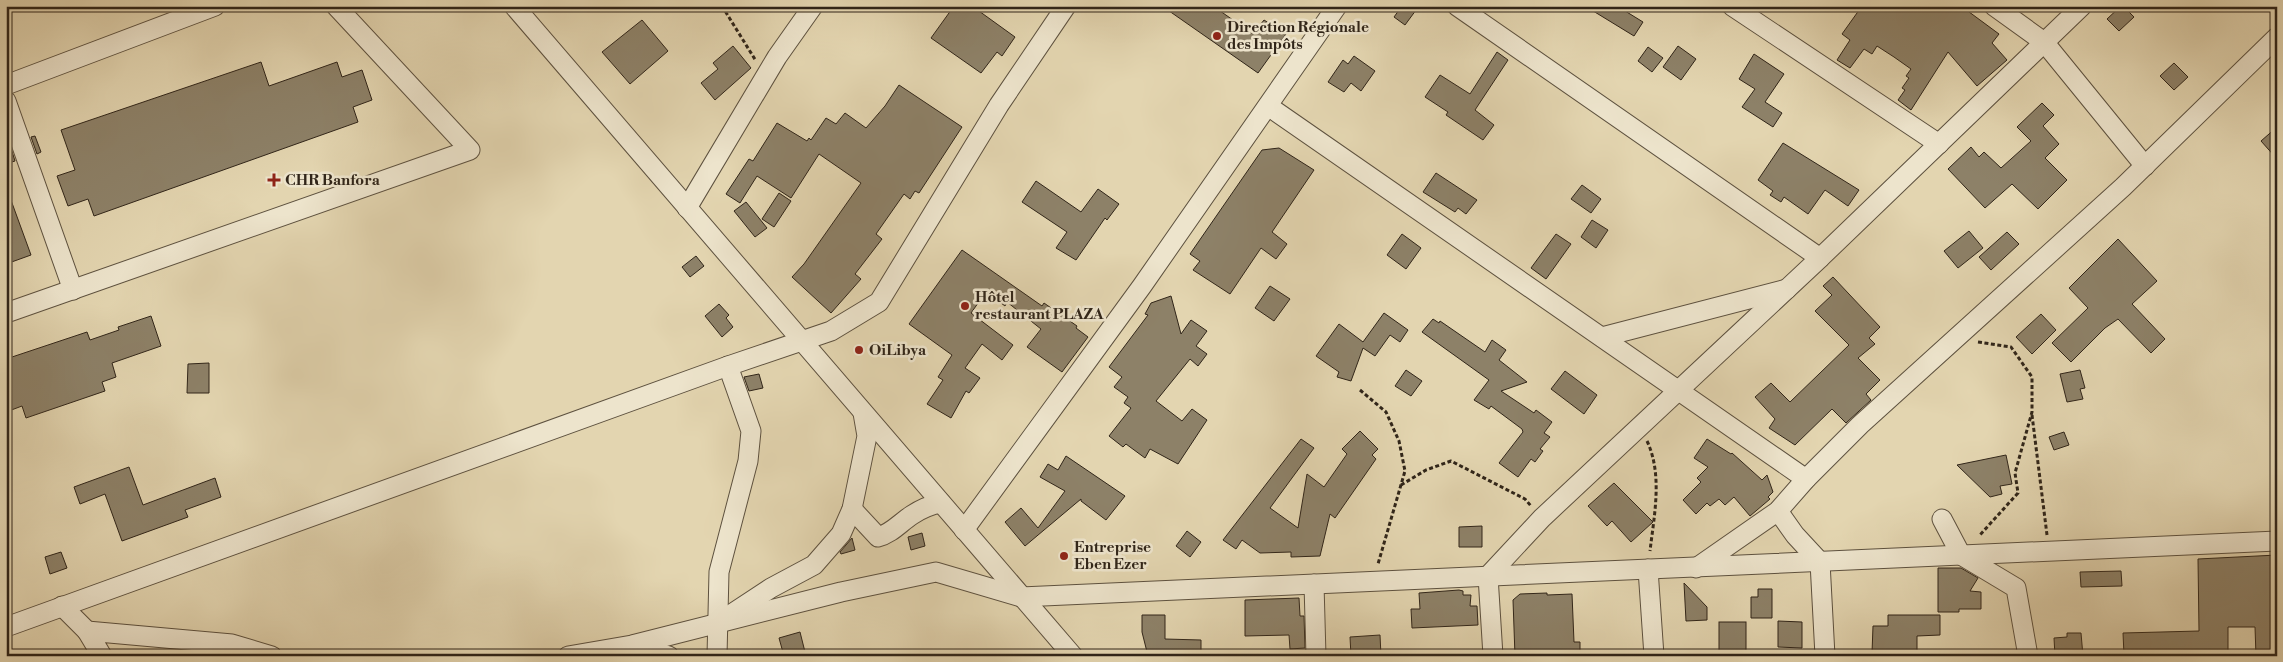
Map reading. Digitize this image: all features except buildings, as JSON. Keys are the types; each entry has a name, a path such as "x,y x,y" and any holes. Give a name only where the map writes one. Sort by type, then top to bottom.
{"street":[{"path":"6,85 215,6"},
{"path":"6,313 470,150 336,6"},
{"path":"514,6 1072,656"},
{"path":"687,208 777,57 813,6"},
{"path":"6,627 728,366 831,331 879,302 999,105 1066,6"},
{"path":"964,530 1142,286 1337,6"},
{"path":"1457,6 1820,258"},
{"path":"1732,6 1939,144"},
{"path":"1994,6 2044,42 2145,166"},
{"path":"1492,656 1488,576 1542,518 1788,289 2082,6"},
{"path":"1696,568 1778,510 1860,425 2145,166 2277,37"},
{"path":"6,101 73,290"},
{"path":"1268,106 1806,479"},
{"path":"1602,337 1788,289"},
{"path":"717,656 719,572 748,461 751,431 728,366"},
{"path":"718,623 771,588 814,565 841,534 852,509 867,436 863,412"},
{"path":"852,509 878,537 884,536 911,515 941,503"},
{"path":"1778,510 1795,535 1820,562 1825,656"},
{"path":"1942,519 1961,555 2016,588 2028,656"},
{"path":"568,656 632,644 841,592 936,572 1021,597 2277,541"},
{"path":"1648,569 1654,656"},
{"path":"1314,584 1316,656"},
{"path":"62,606 87,631 102,656"},
{"path":"87,631 232,644 272,656"},
{"path":"632,644 669,656"}],"path":[{"path":"722,6 754,58 768,74"},
{"path":"1956,339 2011,347 2032,377 2032,412 2049,552"},
{"path":"1360,390 1386,412 1399,441 1405,471 1373,581"},
{"path":"1961,555 2018,492 2015,473 2032,412"},
{"path":"1641,426 1652,450 1657,487 1648,569"},
{"path":"1400,485 1426,470 1451,461 1525,499 1542,518"}],"place":[{"name":"Direction Régionale des Impôts","path":"1217,36"},
{"name":"CHR Banfora","path":"274,180"},
{"name":"Hôtel restaurant PLAZA","path":"965,306"},
{"name":"OiLibya","path":"859,350"},
{"name":"Entreprise Eben Ezer","path":"1064,556"}]}
